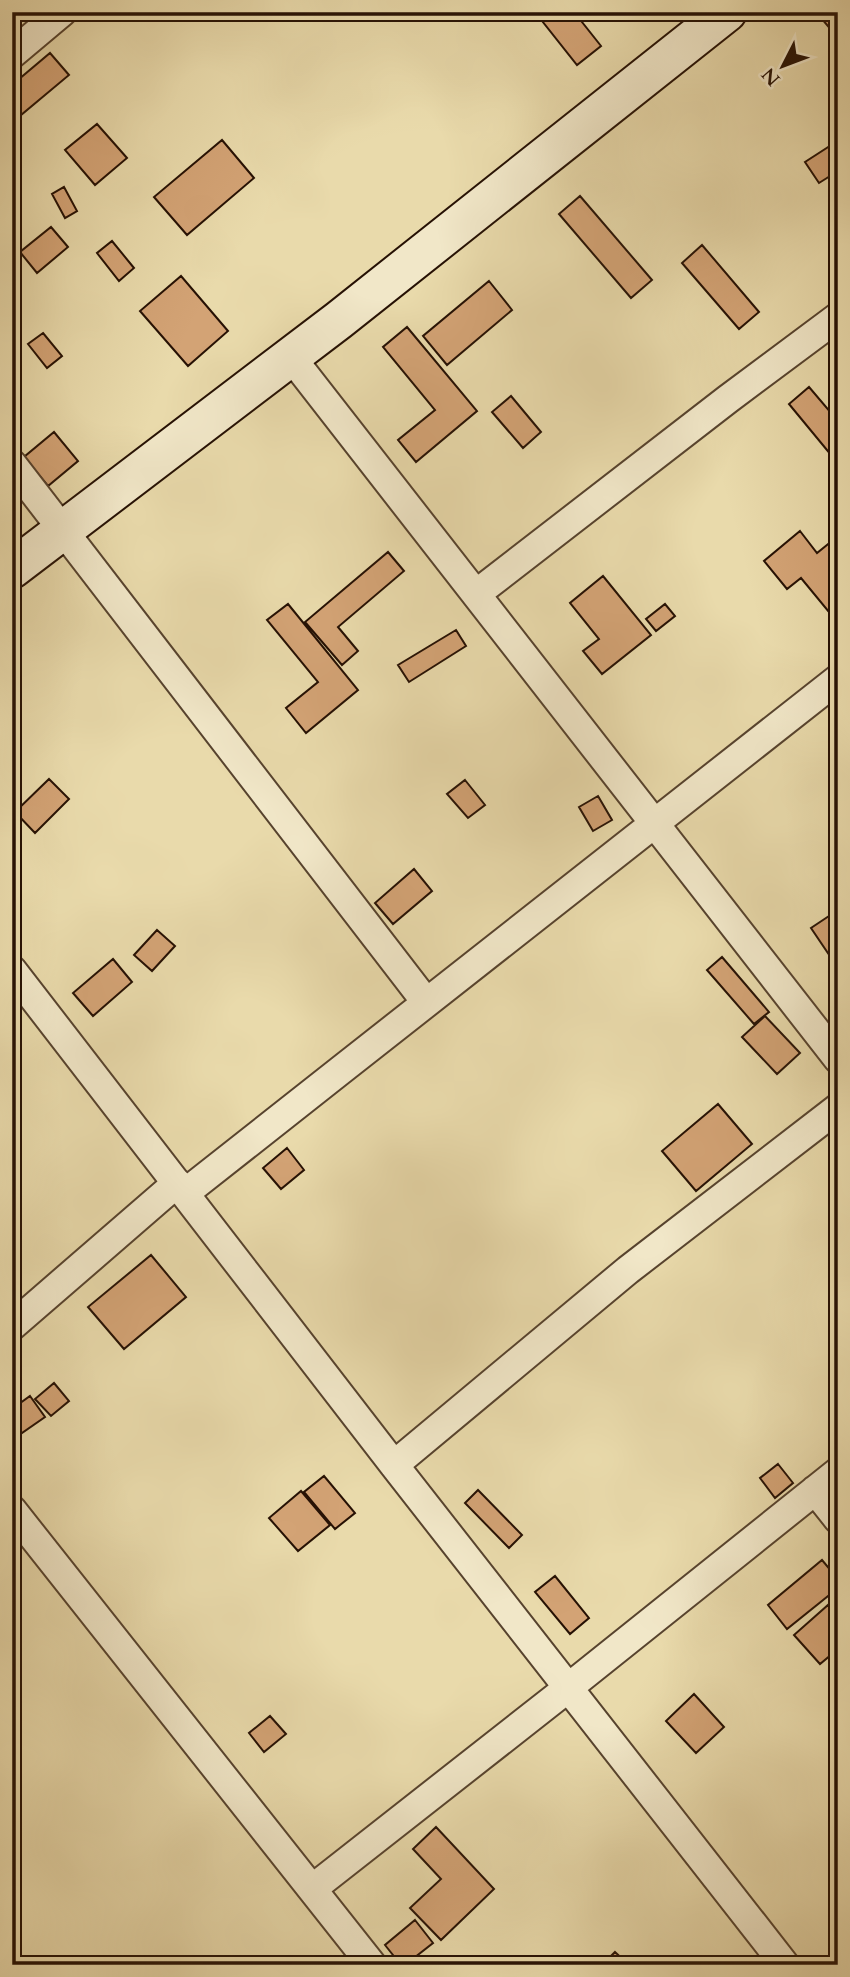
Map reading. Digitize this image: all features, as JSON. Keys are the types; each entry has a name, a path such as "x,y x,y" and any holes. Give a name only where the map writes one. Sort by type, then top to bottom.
{"street":[{"path":"12,54 62,12"},
{"path":"12,569 291,357 727,12"},
{"path":"476,594 728,398 838,317"},
{"path":"291,357 838,1059"},
{"path":"12,464 426,1002"},
{"path":"12,1326 181,1188 656,824 838,679"},
{"path":"12,970 785,1965"},
{"path":"394,1465 628,1270 838,1108"},
{"path":"312,1889 838,1472"},
{"path":"815,1490 838,1519"},
{"path":"12,1510 372,1965"}],"building":[{"path":"535,12 574,12 601,46 577,65"},
{"path":"816,12 838,12 838,38"},
{"path":"50,53 69,75 21,115 12,105 12,85"},
{"path":"97,124 127,158 95,185 65,150"},
{"path":"222,140 254,178 187,235 154,197"},
{"path":"836,142 838,171 819,183 805,162"},
{"path":"64,187 77,211 65,218 52,194"},
{"path":"580,196 652,280 631,298 559,214"},
{"path":"51,227 68,247 37,273 20,252"},
{"path":"112,241 134,268 119,281 97,253"},
{"path":"702,245 759,312 739,329 682,263"},
{"path":"181,276 228,331 188,366 140,311"},
{"path":"489,281 512,310 447,365 423,336"},
{"path":"407,327 477,411 416,462 398,440 435,410 383,347"},
{"path":"43,333 62,356 47,368 28,344"},
{"path":"809,387 838,421 836,461 789,404"},
{"path":"511,396 541,432 523,448 492,412"},
{"path":"54,432 78,461 48,486 24,457"},
{"path":"800,531 817,553 838,536 838,623 801,578 787,589 764,561"},
{"path":"388,552 404,571 338,627 358,651 342,665 305,622"},
{"path":"603,576 651,635 602,674 583,651 599,639 570,603"},
{"path":"288,604 358,690 306,733 286,708 318,682 267,620"},
{"path":"665,604 675,616 656,631 646,619"},
{"path":"456,630 466,646 409,682 398,665"},
{"path":"49,779 69,799 35,833 15,812"},
{"path":"465,780 485,805 468,818 447,794"},
{"path":"598,796 612,820 593,831 579,807"},
{"path":"414,869 432,891 393,924 375,903"},
{"path":"838,910 838,968 811,928"},
{"path":"157,930 175,946 152,971 134,955"},
{"path":"722,957 769,1012 754,1024 707,970"},
{"path":"113,959 132,982 93,1016 73,993"},
{"path":"765,1016 800,1053 777,1074 742,1037"},
{"path":"718,1104 752,1144 696,1191 662,1151"},
{"path":"287,1148 304,1170 281,1189 263,1168"},
{"path":"151,1255 186,1297 124,1349 88,1307"},
{"path":"54,1383 69,1401 51,1416 35,1399"},
{"path":"30,1396 45,1417 19,1435 12,1425 12,1409"},
{"path":"778,1464 793,1483 775,1498 760,1478"},
{"path":"324,1476 355,1513 335,1529 304,1492"},
{"path":"478,1490 522,1535 509,1548 465,1503"},
{"path":"301,1491 330,1525 298,1551 269,1518"},
{"path":"822,1560 838,1579 838,1588 787,1629 768,1605"},
{"path":"555,1576 589,1618 570,1634 535,1592"},
{"path":"828,1605 838,1616 838,1649 820,1664 794,1635"},
{"path":"694,1694 724,1727 696,1753 666,1721"},
{"path":"270,1716 286,1734 264,1752 249,1733"},
{"path":"436,1827 494,1889 441,1940 410,1908 441,1879 413,1849"},
{"path":"415,1920 433,1943 405,1965 401,1965 385,1945"},
{"path":"615,1952 628,1964 602,1965"}]}
